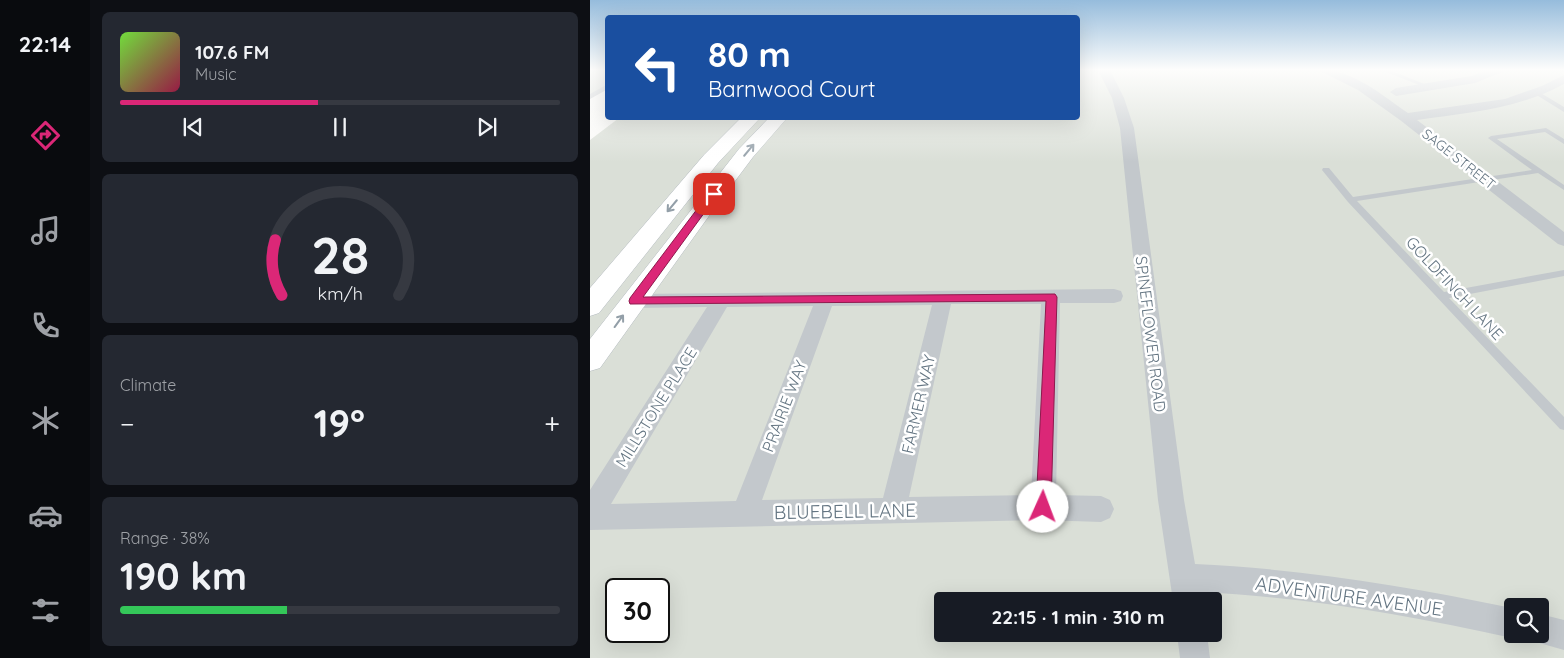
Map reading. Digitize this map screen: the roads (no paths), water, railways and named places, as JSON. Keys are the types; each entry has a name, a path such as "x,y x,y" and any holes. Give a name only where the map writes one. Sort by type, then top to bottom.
{"main road":[{"path":"590,306 711,159 749,120"},
{"path":"590,360 746,153 776,120"}],"street":[{"name":"SPINEFLOWER ROAD","path":"1119,101 1127,128 1172,500 1186,589"},
{"name":"SAGE STREET","path":"1382,101 1406,117 1564,240"},
{"path":"1406,117 1510,101"},
{"path":"634,301 1114,296"},
{"path":"1043,507 1051,297"},
{"name":"FARMER WAY","path":"893,510 943,298"},
{"name":"PRAIRIE WAY","path":"744,513 825,299"},
{"name":"MILLSTONE PLACE","path":"590,515 721,300"},
{"name":"BLUEBELL LANE","path":"590,515 1043,507 1101,509"},
{"name":"ADVENTURE AVENUE","path":"1186,589 1229,579 1345,592 1504,622"},
{"path":"1549,631 1564,635"},
{"path":"1193,642 1195,658"}],"lane":[{"path":"1549,101 1564,110"},
{"path":"1564,142 1546,130 1491,138 1564,188"},
{"name":"GOLDFINCH LANE","path":"1326,170 1351,200 1564,425"},
{"path":"1351,200 1538,171"},
{"path":"1554,182 1564,180"},
{"path":"1442,296 1564,273"}]}
